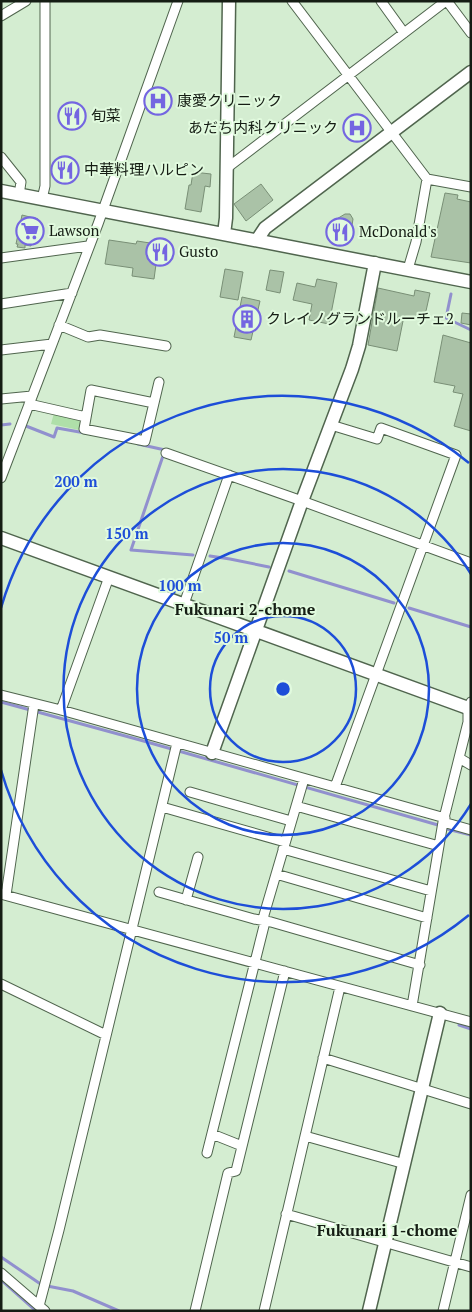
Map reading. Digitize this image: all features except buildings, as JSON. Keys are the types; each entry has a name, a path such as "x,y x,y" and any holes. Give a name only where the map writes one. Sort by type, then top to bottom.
{"street":[{"path":"1,16 26,1"},
{"path":"42,199 45,186 45,1"},
{"path":"1,478 72,293 178,1"},
{"path":"224,234 226,218 229,1"},
{"path":"292,1 427,179 471,187"},
{"path":"381,1 404,33"},
{"path":"227,168 447,1 471,33"},
{"path":"257,240 264,228 471,72"},
{"path":"1,157 21,182 19,195"},
{"path":"408,269 416,242 427,179"},
{"path":"1,192 471,282"},
{"path":"1,258 88,246"},
{"path":"212,752 359,346 375,263"},
{"path":"1,304 72,293"},
{"path":"59,325 88,337 100,335 166,346"},
{"path":"1,350 52,344"},
{"path":"154,403 91,390 84,429 146,441 159,382"},
{"path":"1,399 31,400 86,418"},
{"path":"331,424 377,439 382,428 456,455 335,787"},
{"path":"166,453 471,563"},
{"path":"184,604 229,475"},
{"path":"1,538 376,675 469,705 468,722 439,846 412,1006"},
{"path":"61,710 109,577"},
{"path":"1,695 33,709 61,710 176,748 212,752 303,784 335,787 471,830"},
{"path":"33,709 4,895 471,1022"},
{"path":"42,1308 45,1286 176,748"},
{"path":"459,758 471,765"},
{"path":"207,1153 276,874 303,784"},
{"path":"190,792 291,821"},
{"path":"296,806 439,846"},
{"path":"162,807 431,891"},
{"path":"186,900 198,857"},
{"path":"276,874 427,918"},
{"path":"159,892 420,965"},
{"path":"195,1311 228,1174 236,1171 285,971"},
{"path":"1,984 106,1035"},
{"path":"264,1311 340,987"},
{"path":"369,1311 440,1013"},
{"path":"323,1058 471,1104"},
{"path":"212,1134 242,1146"},
{"path":"305,1136 405,1164"},
{"path":"443,1311 454,1263 468,1217 471,1195"},
{"path":"286,1214 471,1267"},
{"path":"1,1273 42,1308"}],"green space":[{"path":"54,413 82,419 79,430 51,424"}],"waterway":[{"path":"451,294 446,318 471,330"},
{"path":"1,425 10,424"},
{"path":"26,426 54,437 57,428 85,433"},
{"path":"138,444 165,450 131,550 193,555"},
{"path":"210,556 269,567"},
{"path":"289,571 394,603"},
{"path":"409,608 471,627"},
{"path":"1,702 438,825"},
{"path":"447,829 471,835"},
{"path":"459,1025 471,1029"},
{"path":"1,1257 42,1285 73,1291 119,1311"},
{"path":"1,1280 36,1311"}],"place":[{"name":"康愛クリニック","path":"158,101"},
{"name":"旬菜","path":"72,116"},
{"name":"あだち内科クリニック","path":"357,128"},
{"name":"中華料理ハルピン","path":"65,170"},
{"name":"Lawson","path":"30,231"},
{"name":"McDonald's","path":"340,232"},
{"name":"Gusto","path":"160,252"},
{"name":"クレイノグランドルーチェ2","path":"247,319"}],"district":[{"name":"Fukunari 2-chome","path":"245,609"},
{"name":"Fukunari 1-chome","path":"387,1230"}]}
